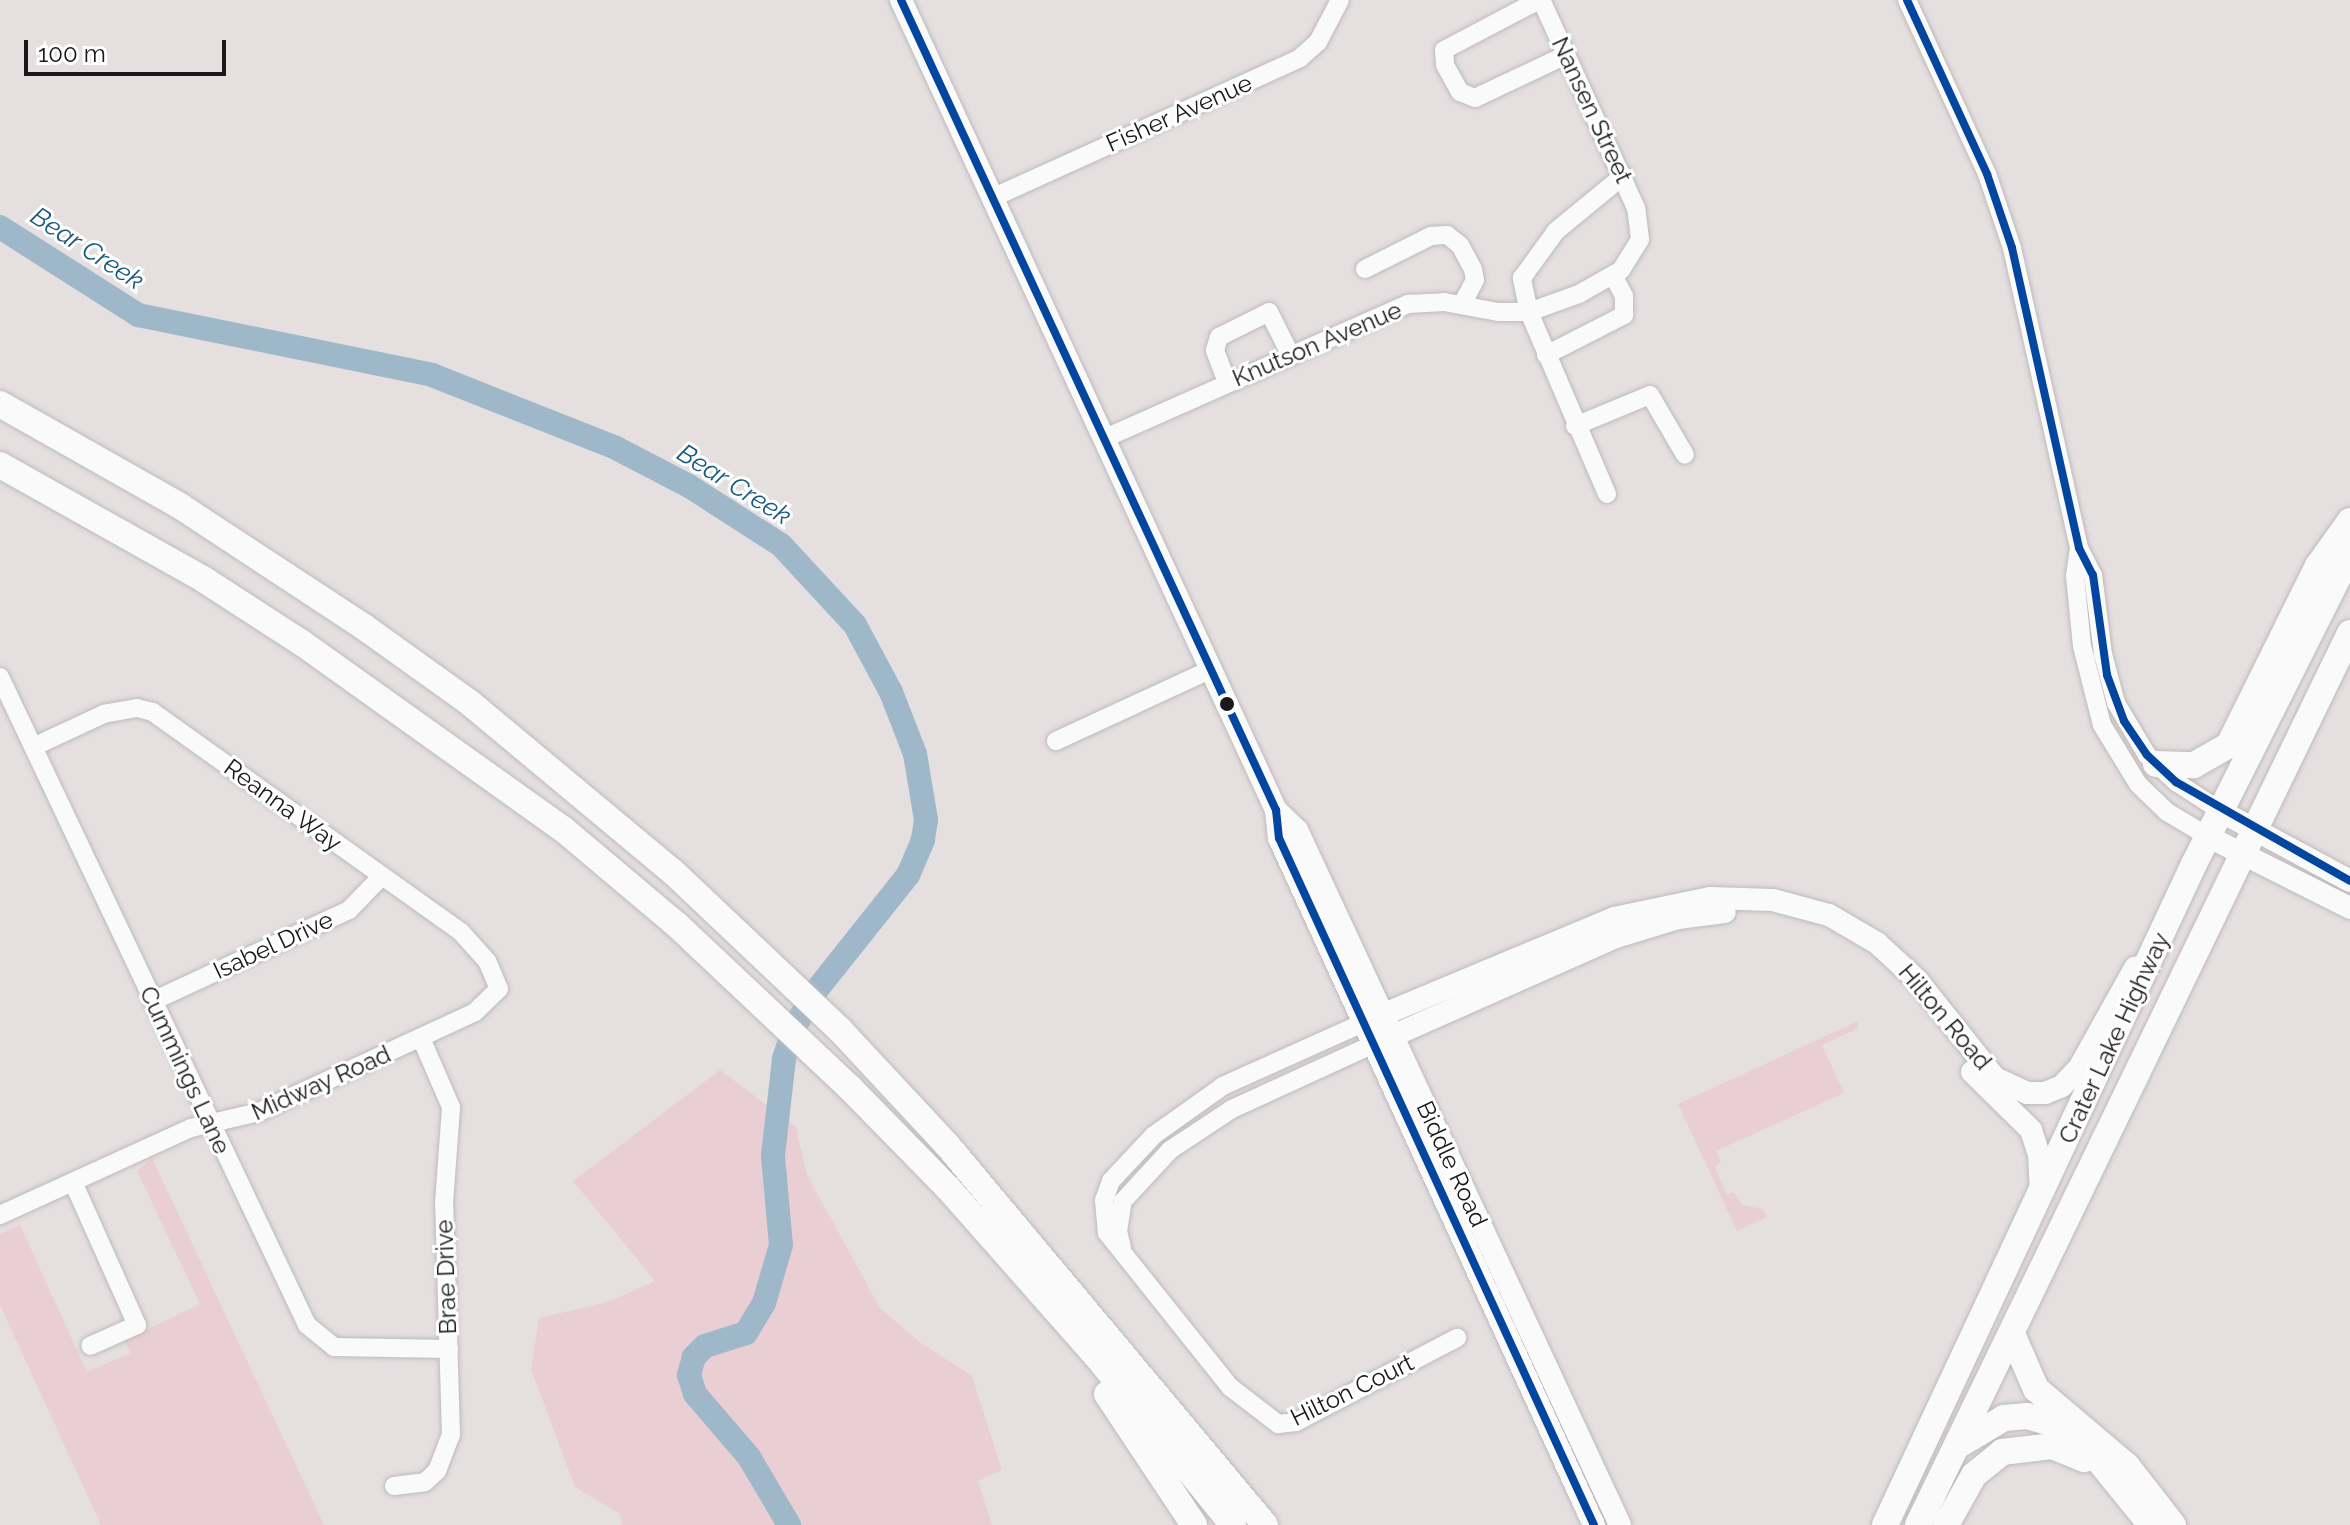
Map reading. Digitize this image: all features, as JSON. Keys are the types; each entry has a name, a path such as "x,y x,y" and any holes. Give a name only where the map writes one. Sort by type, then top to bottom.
{"highway":[{"path":"0,404 180,506 459,695 591,802 779,969 870,1060 1030,1238 1265,1525"},
{"path":"0,465 203,579 370,689 563,829 759,1000 851,1089 1074,1330 1233,1525"},
{"path":"2156,764 2194,765 2229,745 2318,566 2350,521"},
{"name":"Crater Lake Highway","path":"1885,1525 2152,954 2350,554"},
{"name":"Crater Lake Highway","path":"1918,1525 2350,633"},
{"path":"1074,1330 1096,1378 1194,1525"},
{"path":"2012,1334 2036,1389 2127,1466 2173,1525"},
{"path":"1957,1446 2004,1418 2035,1417 2069,1435 2107,1472 2151,1525"},
{"path":"1946,1525 1974,1475 2002,1452 2052,1446 2107,1472"}],"main road":[{"name":"Biddle Road","path":"901,0 1276,810 1297,830 1373,1019 1594,1525"},
{"path":"2222,812 2350,881"},
{"path":"2209,837 2350,908"},
{"name":"Hilton Road","path":"1373,1019 1614,918 1695,899 1773,900 1829,915 1877,943 1918,981 1995,1078 2027,1093 2045,1093 2062,1086 2079,1068 2132,971 2152,954"},
{"name":"Hilton Road","path":"1383,1041 1648,926 1740,911 1803,922 1832,932 1884,967 1980,1082 2022,1119 2039,1154 2041,1195"},
{"name":"Biddle Road","path":"1383,1041 1620,1525"}],"street":[{"name":"Fisher Avenue","path":"992,198 1300,58 1318,42 1340,0"},
{"name":"Nansen Street","path":"1540,0 1623,176 1640,222"},
{"path":"1540,0 1444,50 1445,65 1460,92 1475,98 1566,55"},
{"path":"1907,0 2000,210 2079,548 2093,575 2103,654 2116,703 2135,740 2156,764 2222,812"},
{"path":"1607,494 1575,426 1529,312 1522,278 1528,264 1579,207 1623,176"},
{"name":"Knutson Avenue","path":"1103,439 1408,304 1463,303 1498,312 1529,312 1614,277 1638,248 1640,222"},
{"path":"1365,269 1431,236 1447,235 1473,269 1475,280 1463,303"},
{"path":"1546,355 1624,315 1624,296 1614,277"},
{"path":"1227,382 1215,350 1219,337 1269,312 1290,354"},
{"path":"1575,426 1650,395 1685,455"},
{"path":"2079,548 2075,576 2082,646 2102,725 2124,767 2153,800 2209,837"},
{"path":"1056,741 1210,670"},
{"name":"Cummings Lane","path":"0,677 314,1334 325,1344 347,1349 449,1349"},
{"name":"Reanna Way","path":"33,747 104,714 137,708 153,712 471,941 499,989"},
{"name":"Isabel Drive","path":"153,1001 349,910 382,876"},
{"name":"Midway Road","path":"0,1215 211,1123 248,1116 421,1038 483,1007 499,989"},
{"name":"Hilton Court","path":"1373,1019 1223,1086 1132,1153 1104,1200 1107,1233 1230,1387 1278,1424 1296,1422 1457,1338"},
{"name":"Brae Drive","path":"394,1486 425,1482 449,1448 444,1203 451,1107 421,1038"},
{"path":"1125,1259 1118,1231 1123,1201 1170,1150 1232,1109 1383,1041"},
{"path":"73,1182 137,1325 90,1346"}],"shaded area":[{"path":"1858,1021 1858,1028 1822,1045 1844,1093 1716,1151 1721,1161 1715,1167 1727,1195 1734,1192 1742,1205 1763,1209 1767,1217 1737,1231 1678,1104"},
{"path":"720,1070 796,1127 807,1175 880,1308 918,1341 972,1376 1002,1470 978,1481 992,1525 622,1525 620,1514 575,1487 531,1369 539,1318 608,1302 655,1281 573,1181"},
{"path":"152,1158 324,1525 101,1525 0,1305 0,1234 20,1225 87,1372 130,1353 125,1340 200,1304 137,1171"}],"waterway":[{"name":"Bear Creek","path":"0,227 138,315 432,375 616,448 689,486 781,545 855,625 891,692 915,754 926,820 923,840 908,875 815,992 794,1028 784,1059 773,1156 781,1245 764,1303 746,1333 705,1346 694,1357 689,1375 695,1394 749,1457 789,1525"}],"transit line":[{"path":"901,0 1276,810 1279,838 1594,1525"},
{"path":"1907,0 1987,174 2012,248 2079,548 2093,575 2107,675 2124,721 2147,755 2176,782 2350,881"}]}
